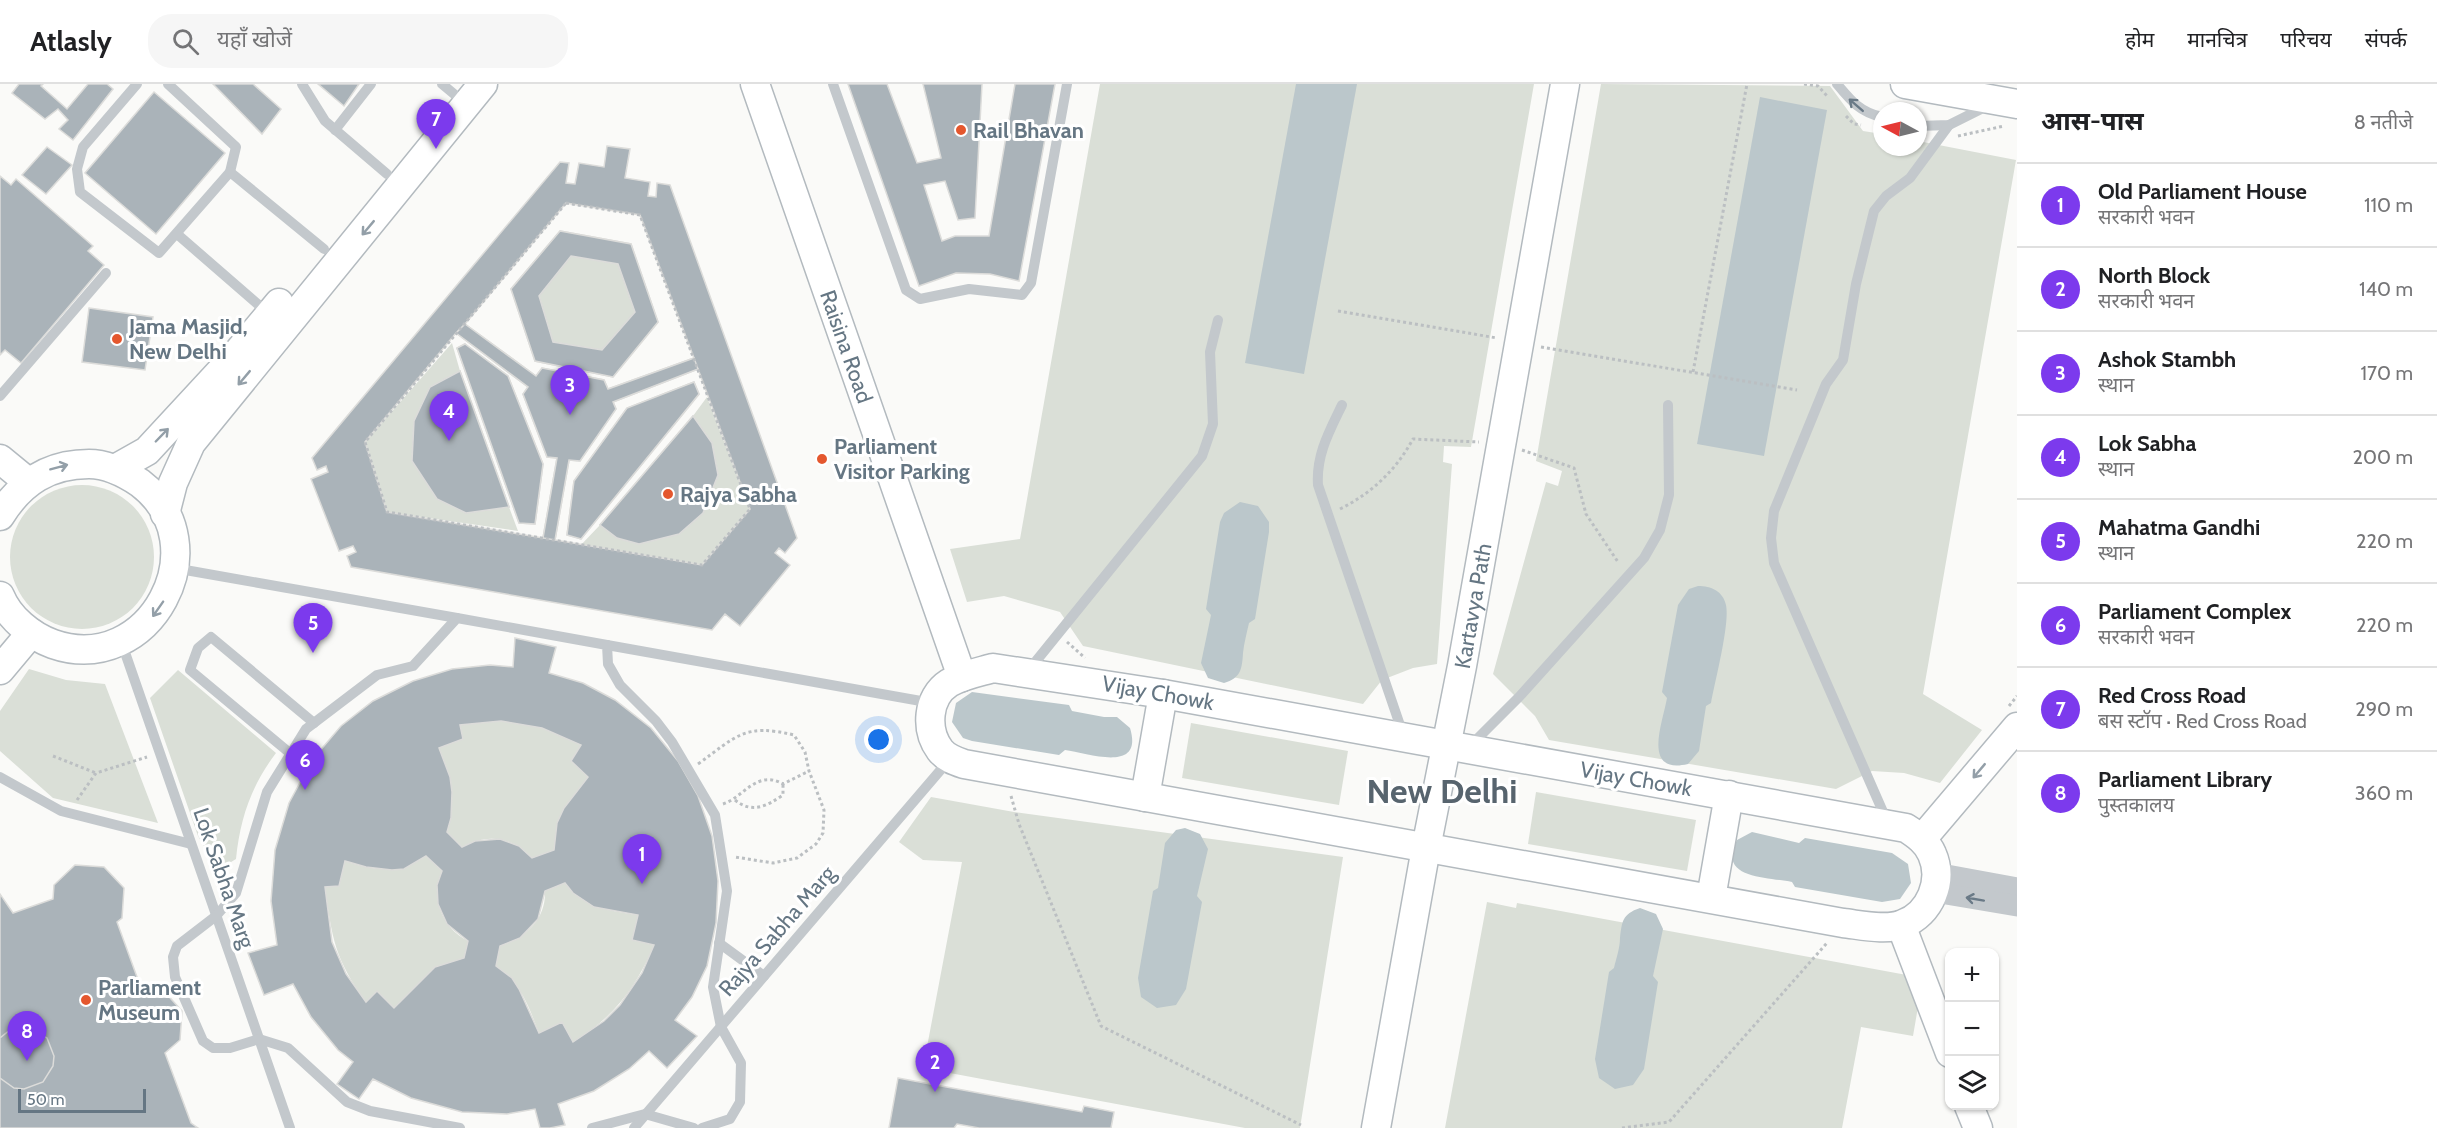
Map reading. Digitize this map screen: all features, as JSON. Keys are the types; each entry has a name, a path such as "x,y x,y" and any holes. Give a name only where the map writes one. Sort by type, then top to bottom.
{"main road":[{"path":"165,514 173,483 191,443 483,84"},
{"name":"Raisina Road","path":"755,84 962,677"},
{"name":"Kartavya Path","path":"1376,1128 1426,848 1458,747 1564,84"},
{"path":"1905,84 2007,103"},
{"path":"115,469 147,451 270,314 387,174 453,87"},
{"path":"0,459 10,496 48,470 70,464 93,464 115,469 145,487 165,514 175,550 171,583 160,607 143,627 121,641 98,648 75,649 52,644 32,633 4,612"},
{"path":"0,670 32,633"},
{"name":"Vijay Chowk","path":"932,703 947,684 962,677 993,668 1028,671 1888,824 1906,828 1922,839"},
{"path":"1145,797 1163,694"},
{"path":"932,703 930,730 940,750 950,759 964,764 1843,923 1901,925 1915,918 1927,907 1935,883 1932,855 1922,839 2017,726"},
{"path":"1711,898 1729,795"},
{"path":"1901,925 1945,1040"},
{"path":"1971,1110 1978,1128"}],"street":[{"path":"1935,883 2017,888"},
{"path":"1935,883 2017,906"}],"lane":[{"path":"138,84 83,147 77,169 80,192 159,253 230,172 236,147 168,84"},
{"path":"302,84 325,121 387,174"},
{"path":"335,130 370,84"},
{"path":"833,84 906,290 920,299 969,289 1022,295 1031,283 1067,84"},
{"path":"1838,84 1851,102 1866,114 1873,115"},
{"path":"1927,126 1949,125 2007,103"},
{"path":"1888,824 1774,563 1771,538 1774,511 1822,394 1844,360 1856,284 1874,211 1886,196 1910,178 1949,125"},
{"path":"230,172 324,249"},
{"path":"177,234 270,314"},
{"path":"0,396 105,273"},
{"path":"1028,671 1202,456 1210,441 1213,424 1209,374 1210,352 1218,320"},
{"path":"1342,405 1323,446 1317,466 1318,485 1405,737"},
{"path":"1458,747 1519,697 1644,558 1660,531 1669,495 1668,405"},
{"path":"173,567 932,703"},
{"path":"457,618 413,666 377,675 306,729 267,792 236,893 216,916 177,946 173,957 175,976 203,1041 213,1048 230,1048 259,1039 288,1048 347,1102 370,1111 460,1128"},
{"path":"291,753 190,670 198,648 211,637 314,723"},
{"name":"Lok Sabha Marg","path":"121,641 290,1128"},
{"path":"607,645 608,664 620,684 656,721 715,816 727,891 713,987 721,1027 741,1063 740,1102 730,1119 702,1128"},
{"name":"Rajya Sabha Marg","path":"634,1128 950,759"},
{"path":"0,777 61,812 191,844"},
{"path":"719,943 764,976"},
{"path":"592,1128 645,1114 694,1128"}],"path":[{"path":"1693,372 1747,84"},
{"path":"566,202 640,215 750,509 702,566 398,514 387,512 365,442 566,202"},
{"path":"1338,311 1497,338"},
{"path":"1539,347 1797,390"},
{"path":"1340,509 1359,500 1377,485 1402,458 1413,439 1479,442"},
{"path":"1521,449 1574,468 1586,514 1618,562"},
{"path":"689,771 729,740 747,732 769,729 794,735 805,752 809,771 824,810 823,833 816,844 797,858 773,864 721,855"},
{"path":"73,805 96,773 160,753"},
{"path":"53,756 96,773"},
{"path":"783,784 809,771"},
{"path":"1004,772 1019,824 1101,1026 1301,1125"},
{"path":"707,802 721,805 735,800 748,785 761,780 774,779 783,784"},
{"path":"735,800 747,808 761,808 783,795 783,784"},
{"path":"1622,1128 1669,1122 1843,923"}],"shaded area":[{"path":"1100,84 1534,84 1471,447 1444,446 1443,462 1452,464 1437,664 1413,668 1382,680 1363,704 1083,646 1060,612 1004,596 967,602 950,549 1020,539"},
{"path":"1296,84 1357,84 1304,374 1245,363"},
{"path":"1601,84 1830,86 1863,131 1873,133 1873,156 1927,156 1927,143 2016,160 1923,694 1982,730 1940,783 1904,773 1872,771 1836,789 1549,740 1535,716 1493,674 1546,482 1558,486 1562,471 1536,461"},
{"path":"1760,97 1827,110 1764,456 1697,444"},
{"path":"571,256 618,264 635,312 602,350 553,342 539,296"},
{"path":"452,343 460,371 430,387 414,421 412,461 437,499 466,513 509,507 518,531 387,512 365,442"},
{"path":"707,397 750,509 702,565 580,546 600,525 617,538 639,544 679,534 703,513 718,475 693,416"},
{"path":"82,485 109,491 122,497 133,506 142,517 148,530 154,557 148,584 142,597 133,608 122,617 109,623 82,629 55,623 42,617 31,608 22,597 16,584 10,557 16,530 22,517 31,506 42,497 55,491"},
{"path":"1240,502 1258,506 1269,522 1269,532 1255,619 1249,623 1240,672 1224,683 1208,678 1201,663 1211,615 1206,609 1220,522 1224,513"},
{"path":"1698,586 1712,588 1722,596 1726,605 1726,625 1711,703 1706,706 1699,751 1688,764 1673,765 1664,762 1658,744 1667,698 1662,692 1678,605 1689,589"},
{"path":"29,669 66,680 105,684 158,823 53,798 0,751 0,711"},
{"path":"178,670 276,753 253,790 248,803 240,830 236,859 218,870 198,836 150,698"},
{"path":"972,692 1069,705 1072,711 1117,717 1130,728 1132,742 1129,751 1122,756 1111,757 1065,750 1059,755 963,738 952,722 956,703"},
{"path":"501,721 542,728 581,745 588,777 561,818 554,850 532,858 517,845 499,839 481,840 462,847 447,832 451,800 439,748 463,739 460,725"},
{"path":"1191,723 1348,751 1339,805 1182,778"},
{"path":"1536,792 1696,820 1687,871 1528,844"},
{"path":"931,797 1014,812 1343,857 1300,1128 1245,1128 923,1068 962,862 923,860 899,842"},
{"path":"1185,828 1200,834 1208,849 1197,896 1202,902 1186,989 1176,1005 1157,1008 1141,997 1138,978 1153,891 1158,888 1165,843 1176,830"},
{"path":"1752,832 1799,843 1805,838 1892,853 1908,864 1911,883 1900,899 1882,902 1795,887 1792,882 1748,874 1733,862 1732,853 1737,840"},
{"path":"426,856 442,871 437,892 438,902 451,928 468,941 464,958 435,967 394,1008 366,1002 336,948 325,887 339,886 345,861 366,867 387,869 406,866"},
{"path":"565,883 589,903 617,912 638,915 633,940 654,945 639,975 622,1001 600,1023 573,1042 562,1022 539,1033 518,987 496,966 500,946 518,938 538,919 542,911 545,891"},
{"path":"1487,902 1516,908 1517,903 1923,978 1913,1036 1861,1027 1842,1128 1445,1128"},
{"path":"1640,908 1656,914 1663,929 1653,976 1658,982 1644,1069 1633,1085 1615,1089 1599,1078 1595,1059 1609,972 1614,968 1619,950 1622,923 1626,916"}],"building":[{"path":"19,84 43,84 41,86 67,109 88,84 107,84 113,89 73,140 59,129 68,120 58,109 45,119 12,93"},
{"path":"213,84 253,84 281,109 262,134"},
{"path":"318,84 359,84 344,106"},
{"path":"848,84 887,84 917,163 941,158 923,84 982,84 975,218 958,220 945,181 924,185 942,241 955,236 989,236 1015,84 1055,84 1019,281 990,274 956,273 919,286"},
{"path":"154,92 225,153 156,234 85,173"},
{"path":"607,146 630,149 625,178 650,182 648,196 656,197 657,183 670,185 797,538 785,553 779,548 775,553 790,565 740,626 725,614 712,630 351,567 347,556 356,552 353,546 339,551 311,479 328,472 326,466 317,470 312,458 560,162 569,163 566,183 575,184 579,163 604,167","holes":["566,203 640,215 694,358 608,389 604,380 542,368 536,376 465,324","456,333 528,387 523,394 547,457 557,458 543,538 387,512 365,442","698,369 750,509 702,565 555,540 569,460 580,461 616,409 613,402","551,389 589,397 594,407 573,438 561,436 546,397"]},
{"path":"47,147 72,165 46,194 22,175"},
{"path":"0,176 11,185 16,179 93,246 88,251 104,265 21,363 5,350 0,355"},
{"path":"560,231 631,244 658,322 613,377 535,361 511,289","holes":["571,256 618,264 635,312 602,350 553,342 539,296"]},
{"path":"560,231 631,244 658,322 613,377 535,361 511,289","holes":["571,256 618,264 635,312 602,350 553,342 539,296"]},
{"name":"Jama Masjid, New Delhi","path":"89,308 153,317 145,370 82,362"},
{"path":"465,324 536,376 542,368 604,380 608,389 694,358 698,369 613,402 616,409 580,461 569,460 555,540 543,538 557,458 547,457 523,394 528,387 456,333"},
{"path":"465,344 508,376 543,464 535,524 519,523 457,348"},
{"path":"465,344 508,376 543,464 535,524 519,523 457,348"},
{"path":"460,371 509,507 466,513 437,499 412,461 414,421 430,387"},
{"path":"460,371 509,507 466,513 437,499 412,461 414,421 430,387"},
{"path":"694,382 699,394 581,539 567,535 574,481 627,408"},
{"path":"694,382 699,394 581,539 567,535 574,481 627,408"},
{"name":"Rajya Sabha","path":"693,416 712,443 718,475 703,513 679,534 639,544 617,538 600,525"},
{"name":"Rajya Sabha","path":"693,416 712,443 718,475 703,513 679,534 639,544 617,538 600,525"},
{"path":"515,638 556,647 549,673 583,683 615,700 651,728 678,761 698,796 712,836 718,881 716,923 707,966 692,997 675,1020 697,1036 667,1068 649,1051 629,1069 594,1091 558,1104 565,1125 550,1128 540,1128 535,1109 507,1114 462,1112 411,1098 373,1079 359,1099 337,1084 353,1062 338,1050 311,1017 293,984 264,995 248,953 277,945 271,901 275,850 289,803 312,760 341,726 373,701 413,681 452,669 490,665 513,667","holes":["501,721 542,728 581,745 571,761 588,777 564,808 557,823 554,850 532,858 519,846 500,839 475,841 462,847 447,832 451,818 452,792 450,777 439,748 463,739 460,725","426,856 442,871 437,885 438,904 447,924 468,941 464,958 435,967 394,1008 377,991 366,1002 346,974 332,942 325,887 339,886 345,861 366,867 404,869","565,883 573,893 594,907 638,915 632,940 654,945 642,973 620,1005 604,1021 573,1042 562,1022 539,1033 512,978 496,966 500,946 520,938 538,919 545,891"]},
{"name":"Parliament Museum","path":"75,865 104,867 124,888 122,918 117,922 141,988 162,989 182,1011 180,1040 165,1053 191,1123 198,1128 0,1128 0,894 13,913 53,899 54,885"},
{"path":"20,1027 30,1028 47,1038 54,1056 53,1066 43,1082 24,1089 14,1088 0,1078 0,1038 10,1030"},
{"path":"898,1078 1082,1112 1084,1106 1114,1112 1111,1128 979,1128 957,1124 954,1128 889,1128"}],"place":[{"name":"Rail Bhavan","path":"961,130"},
{"name":"Red Cross Road","path":"436,149"},
{"name":"Jama Masjid, New Delhi","path":"117,339"},
{"name":"Ashok Stambh","path":"570,415"},
{"name":"Lok Sabha","path":"449,441"},
{"name":"Parliament Visitor Parking","path":"822,459"},
{"name":"Rajya Sabha","path":"668,494"},
{"name":"Mahatma Gandhi","path":"313,653"},
{"name":"Parliament Complex","path":"305,790"},
{"name":"Old Parliament House","path":"642,884"},
{"name":"Parliament Museum","path":"86,1000"},
{"name":"Parliament Library","path":"27,1061"},
{"name":"North Block","path":"935,1092"}],"district":[{"name":"New Delhi","path":"1442,791"}]}
